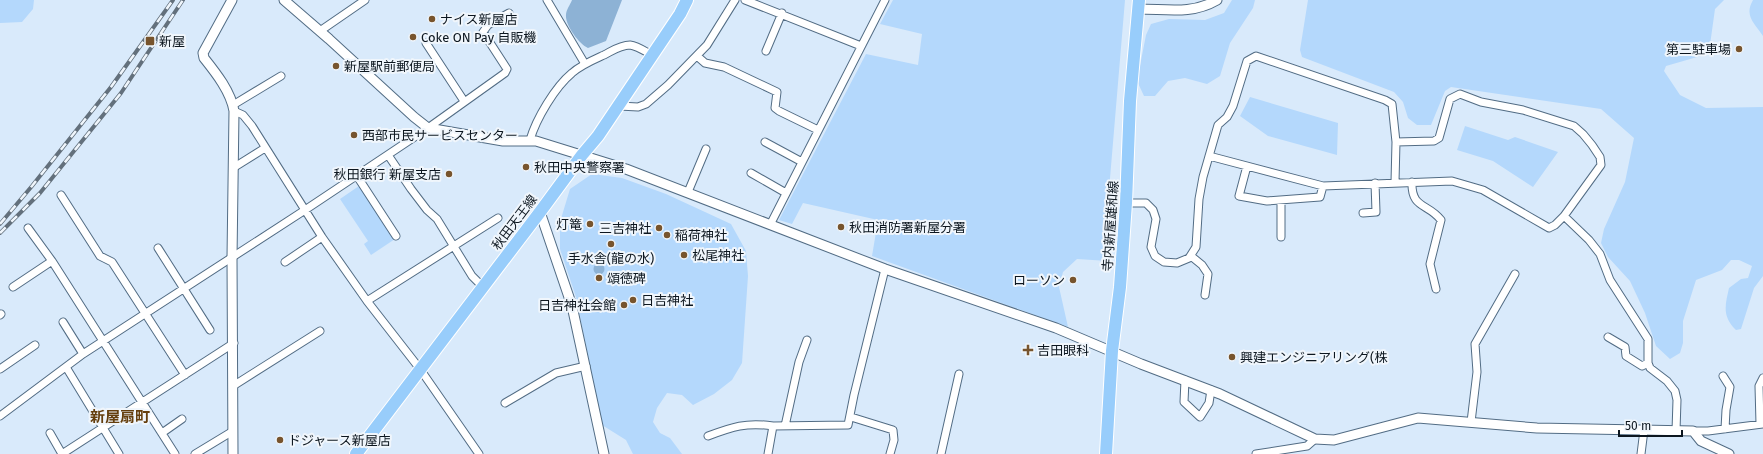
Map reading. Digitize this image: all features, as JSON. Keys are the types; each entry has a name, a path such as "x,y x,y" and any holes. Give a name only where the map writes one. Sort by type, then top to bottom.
{"main road":[{"name":"秋田天王線","path":"356,454 582,155 598,136 680,14 687,0"},
{"name":"寺内新屋雄和線","path":"1106,454 1112,351 1120,287 1126,203 1130,101 1139,4"}],"street":[{"path":"232,0 203,53 204,58 222,83 234,108 243,115 252,126 322,237 367,302 420,369 479,454"},
{"path":"284,0 320,31 414,118 428,128 503,141 530,140 626,169 885,269 1056,328 1141,364 1211,390 1315,439 1334,440 1418,418 1537,428 1693,432 1725,429 1762,420 1759,386 1763,378"},
{"path":"320,31 366,0"},
{"path":"547,0 585,64"},
{"path":"619,106 638,107 646,104 668,85 707,45 735,0"},
{"path":"745,0 782,13 861,46"},
{"path":"770,225 885,0"},
{"path":"1139,4 1192,10 1205,7 1217,0"},
{"path":"0,416 83,354 306,210 428,128 505,73 507,69 483,32 488,25 509,13"},
{"path":"766,51 782,13"},
{"path":"426,43 464,101"},
{"path":"530,140 533,130 562,82 585,64 621,46 631,45 652,55"},
{"path":"697,56 706,62 724,67 777,92 775,108 818,130"},
{"path":"1126,203 1146,203 1153,210 1156,219 1152,247 1155,256 1164,262 1177,263 1191,256 1196,247 1199,198 1218,125 1227,117 1233,106 1247,62 1256,56 1385,100 1392,104 1396,142 1395,182"},
{"path":"234,108 281,76"},
{"path":"1209,156 1323,186 1395,182 1452,181 1483,190 1548,228 1555,225 1564,216 1601,165 1600,157 1592,145 1574,126 1523,110 1481,102 1460,94 1450,99 1439,138 1434,141 1396,142"},
{"path":"233,454 234,343 232,258 234,108"},
{"path":"765,142 802,162"},
{"path":"233,168 265,148"},
{"path":"688,192 706,148"},
{"path":"388,155 427,210 437,219 472,276 483,287"},
{"path":"1247,166 1240,196 1267,201 1320,197 1323,186"},
{"path":"751,173 786,193"},
{"path":"357,176 396,236"},
{"path":"1412,182 1412,194 1417,201 1441,220 1430,264 1436,289"},
{"path":"1363,213 1376,212 1375,184"},
{"path":"61,195 100,256 112,262 185,375"},
{"path":"1281,200 1281,237"},
{"path":"540,212 572,306 604,454"},
{"path":"1564,216 1589,240 1600,254 1610,280 1648,338 1648,363 1650,368 1667,381 1675,391 1677,400 1676,431"},
{"path":"367,302 498,218"},
{"path":"28,228 52,261 175,454"},
{"path":"285,262 322,237"},
{"path":"158,248 210,330"},
{"path":"1191,256 1202,265 1208,274 1205,295"},
{"path":"13,287 52,261"},
{"path":"708,436 737,426 756,423 773,426 848,425 885,269"},
{"path":"1471,422 1477,372 1475,344 1515,274"},
{"path":"63,322 83,354"},
{"path":"233,386 320,331"},
{"path":"1608,337 1625,347 1626,356 1642,366 1648,363"},
{"path":"785,426 799,362 807,340"},
{"path":"50,433 62,454 71,452 102,428 234,343"},
{"path":"0,369 35,345"},
{"path":"505,403 556,373 586,366"},
{"path":"66,367 119,454"},
{"path":"941,454 959,374"},
{"path":"1723,376 1730,388 1726,410 1725,429"},
{"path":"1185,380 1184,402 1200,417 1209,403 1211,390"},
{"path":"851,417 893,430 894,440 890,454"},
{"path":"162,433 182,419"},
{"path":"768,454 773,426"},
{"path":"1641,454 1644,430"},
{"path":"195,454 233,431"},
{"path":"1693,432 1701,441 1728,454"},
{"path":"1256,454 1307,446 1315,439"}],"shaded area":[{"path":"0,0 34,0 33,9 22,22 0,23"},
{"path":"572,0 622,0 606,41 588,48 581,43 570,29 566,19 567,11"},
{"path":"893,0 1125,0 1108,202 1108,261 1077,259 1063,272 1059,287 1068,327 872,256 878,220 803,203 792,224 779,220 866,54 918,65 922,34 880,24"},
{"path":"1232,0 1255,0 1253,8 1230,43 1220,76 1207,84 1185,78 1168,81 1155,96 1144,96 1137,81 1146,35 1151,24 1169,19 1205,20 1224,13"},
{"path":"1308,0 1724,0 1715,9 1709,52 1704,55 1666,66 1664,71 1680,95 1706,108 1763,107 1763,276 1754,288 1741,329 1736,330 1728,320 1726,300 1729,288 1741,279 1748,278 1752,266 1739,260 1731,260 1722,270 1696,280 1683,321 1683,343 1680,353 1670,359 1656,346 1645,313 1630,281 1608,257 1601,243 1604,229 1625,182 1634,138 1601,109 1451,87 1445,91 1431,125 1417,125 1408,118 1403,102 1394,92 1302,57 1300,50"},
{"path":"1753,0 1763,0 1763,36 1751,19 1750,6"},
{"path":"1250,97 1338,123 1337,155 1268,136 1240,116"},
{"path":"1465,126 1508,140 1515,137 1558,152 1533,187 1493,161 1457,150"},
{"path":"592,174 622,178 666,194 731,224 746,251 748,276 742,363 732,380 714,394 693,405 682,395 667,393 657,408 653,422 660,433 670,438 682,454 633,454 626,440 602,425 576,297 560,249 560,222 570,189"},
{"path":"359,186 395,239 371,255 364,244 368,241 340,199"},
{"path":"599,263 603,265 605,269 603,273 599,275 595,273 593,269 595,265"}],"railway":[{"path":"0,224 111,87 173,0"},
{"path":"0,233 40,193 121,93 183,0"}],"place":[{"name":"ナイス新屋店","path":"432,19"},
{"name":"Coke ON Pay 自販機","path":"413,37"},
{"name":"新屋","path":"150,41"},
{"name":"第三駐車場","path":"1739,49"},
{"name":"新屋駅前郵便局","path":"336,66"},
{"name":"西部市民サービスセンター","path":"354,135"},
{"name":"秋田中央警察署","path":"526,167"},
{"name":"秋田銀行 新屋支店","path":"449,174"},
{"name":"灯篭","path":"590,224"},
{"name":"秋田消防署新屋分署","path":"841,227"},
{"name":"三吉神社","path":"659,228"},
{"name":"稲荷神社","path":"667,235"},
{"name":"手水舎(龍の水)","path":"611,244"},
{"name":"松尾神社","path":"684,255"},
{"name":"頌徳碑","path":"599,278"},
{"name":"ローソン","path":"1073,280"},
{"name":"日吉神社","path":"633,300"},
{"name":"日吉神社会館","path":"624,305"},
{"name":"吉田眼科","path":"1028,350"},
{"name":"興建エンジニアリング(株","path":"1232,357"},
{"name":"ドジャース新屋店","path":"280,440"}],"district":[{"name":"新屋扇町","path":"120,417"}]}
